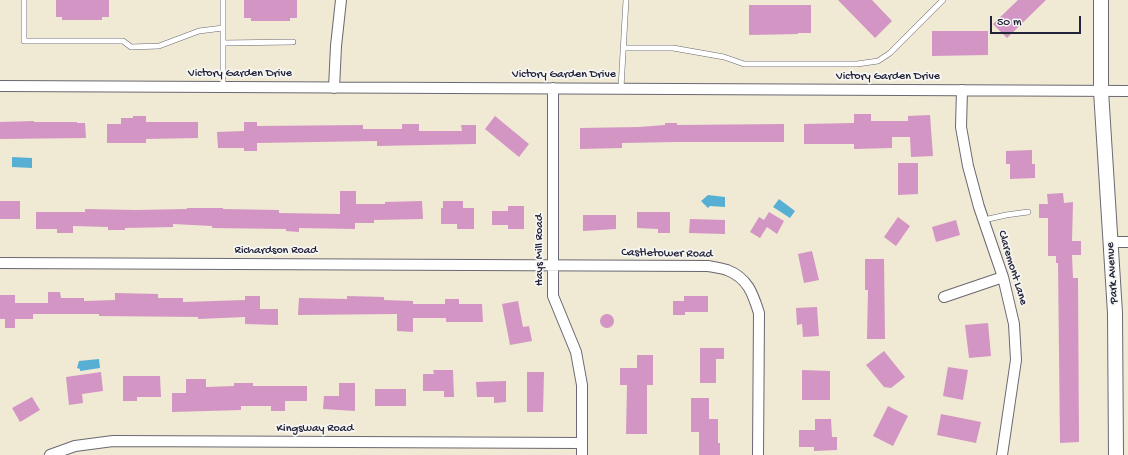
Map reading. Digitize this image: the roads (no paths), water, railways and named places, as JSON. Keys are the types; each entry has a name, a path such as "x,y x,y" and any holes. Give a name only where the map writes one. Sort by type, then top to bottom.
{"main road":[{"name":"Park Avenue","path":"1101,0 1101,91 1116,313 1116,455"}],"street":[{"path":"334,88 336,46 341,0"},
{"name":"Victory Garden Drive","path":"0,86 1128,91"},
{"name":"Hays Mill Road","path":"553,88 553,296 576,352 582,385 582,455"},
{"name":"Claremont Lane","path":"962,90 961,127 968,166 1003,277 1014,324 1016,360 1002,455"},
{"path":"1111,242 1128,242"},
{"name":"Richardson Road","path":"0,263 553,265"},
{"name":"Castletower Road","path":"553,265 708,266 727,270 742,279 753,293 759,314 758,455"},
{"path":"944,297 1003,277"},
{"name":"Kingsway Road","path":"50,455 75,446 113,441 582,443"}],"lane":[{"path":"24,0 24,40 123,41 131,47 159,46 199,31 223,28"},
{"path":"222,0 223,87"},
{"path":"621,88 626,0"},
{"path":"623,48 673,48 724,57 744,64 857,64 878,61 890,53 943,0"},
{"path":"223,43 293,42"},
{"path":"984,220 1028,212"}],"water":[{"path":"12,157 32,158 32,168 12,167"},
{"path":"708,195 725,197 725,207 710,206 708,208 701,201"},
{"path":"779,199 795,211 790,218 773,207"},
{"path":"99,359 100,368 80,371 80,369 77,368 79,361"}]}
